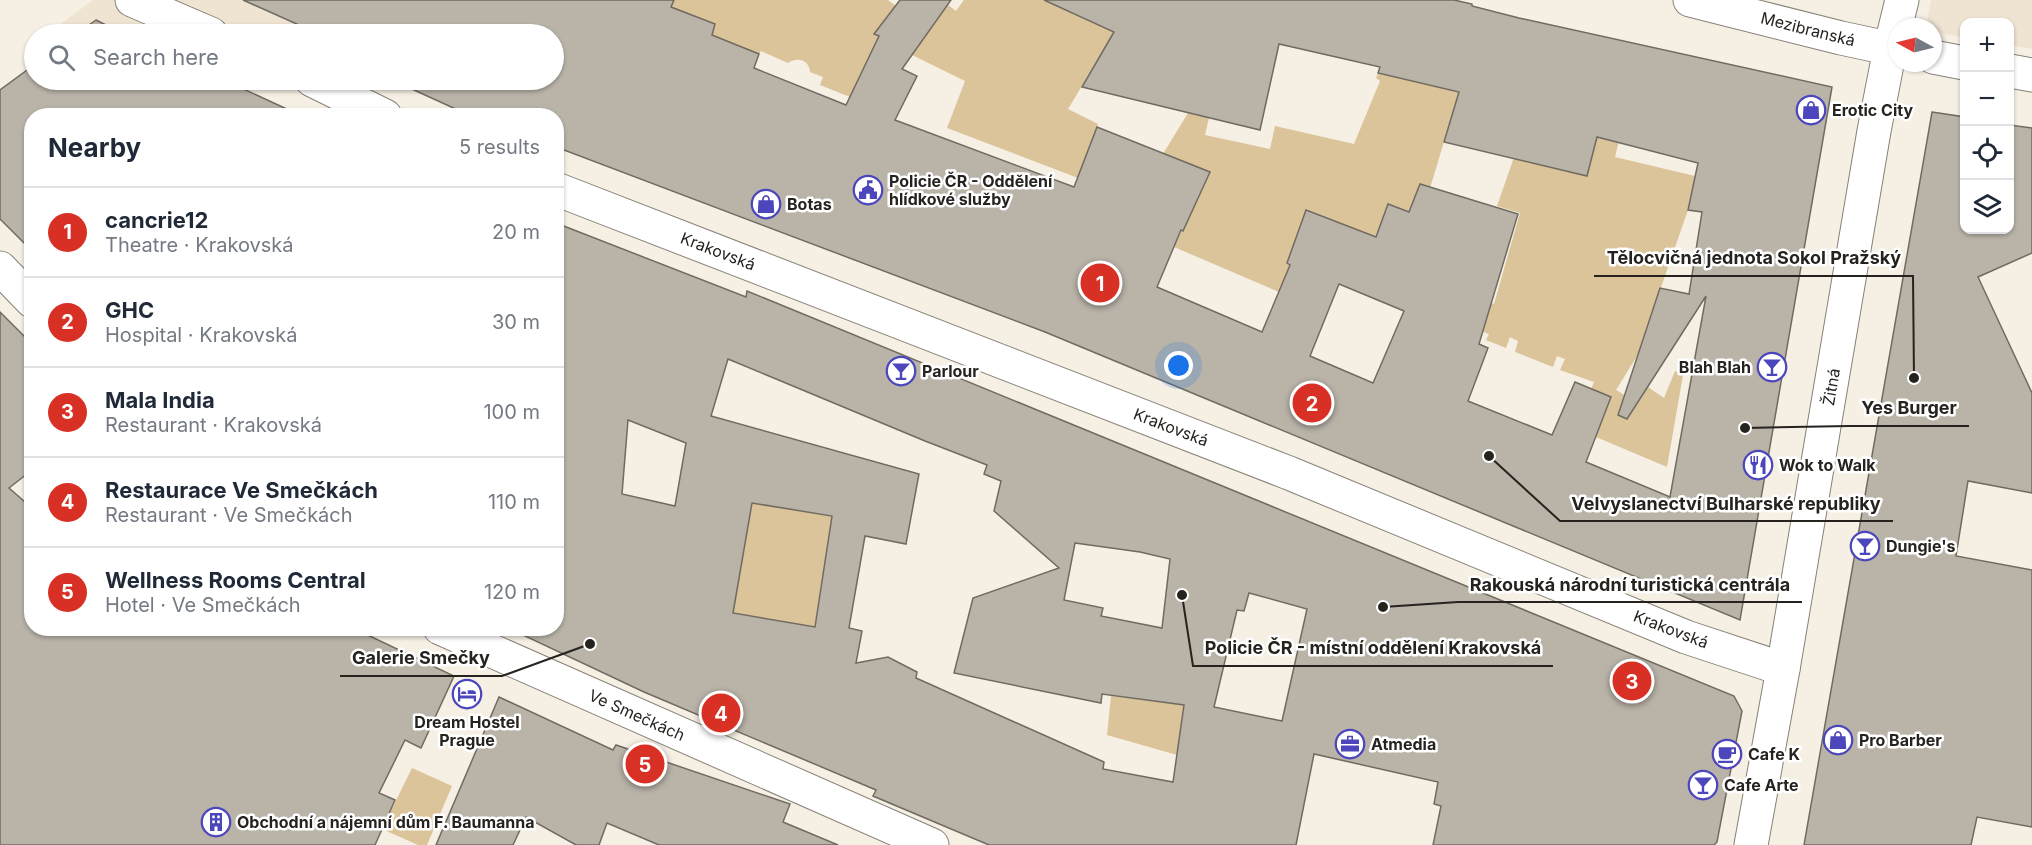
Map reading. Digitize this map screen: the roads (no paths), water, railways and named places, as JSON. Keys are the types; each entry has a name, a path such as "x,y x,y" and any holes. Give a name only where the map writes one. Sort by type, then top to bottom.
{"street":[{"path":"132,0 188,24"},
{"name":"Mezibranská","path":"1690,0 1888,48"},
{"name":"Žitná","path":"1899,18 1902,0"},
{"path":"1942,59 1960,62"},
{"name":"Žitná","path":"1751,845 1874,131 1888,72"},
{"path":"2014,72 2032,75"},
{"path":"332,90 369,108"},
{"name":"Krakovská","path":"564,192 1289,473 1686,637 1783,669"},
{"path":"0,268 24,293"},
{"name":"Ve Smečkách","path":"458,636 932,845"}],"place":[{"name":"Erotic City","path":"1811,110"},
{"name":"Policie ČR - Oddělení hlídkové služby","path":"868,190"},
{"name":"Botas","path":"766,204"},
{"name":"cancrie12","path":"1100,283"},
{"name":"Blah Blah","path":"1772,367"},
{"name":"Parlour","path":"901,371"},
{"name":"Tělocvičná jednota Sokol Pražský","path":"1914,378"},
{"name":"GHC","path":"1312,403"},
{"name":"Yes Burger","path":"1745,428"},
{"name":"Velvyslanectví Bulharské republiky","path":"1489,456"},
{"name":"Wok to Walk","path":"1758,465"},
{"name":"Dungie's","path":"1865,546"},
{"name":"Policie ČR - místní oddělení Krakovská","path":"1182,595"},
{"name":"Rakouská národní turistická centrála","path":"1383,607"},
{"name":"Galerie Smečky","path":"590,644"},
{"name":"Mala India","path":"1632,681"},
{"name":"Dream Hostel Prague","path":"467,694"},
{"name":"Restaurace Ve Smečkách","path":"721,713"},
{"name":"Pro Barber","path":"1838,740"},
{"name":"Atmedia","path":"1350,744"},
{"name":"Cafe K","path":"1727,754"},
{"name":"Wellness Rooms Central","path":"645,764"},
{"name":"Cafe Arte","path":"1703,785"},
{"name":"Obchodní a nájemní dům F. Baumanna","path":"216,822"}]}
